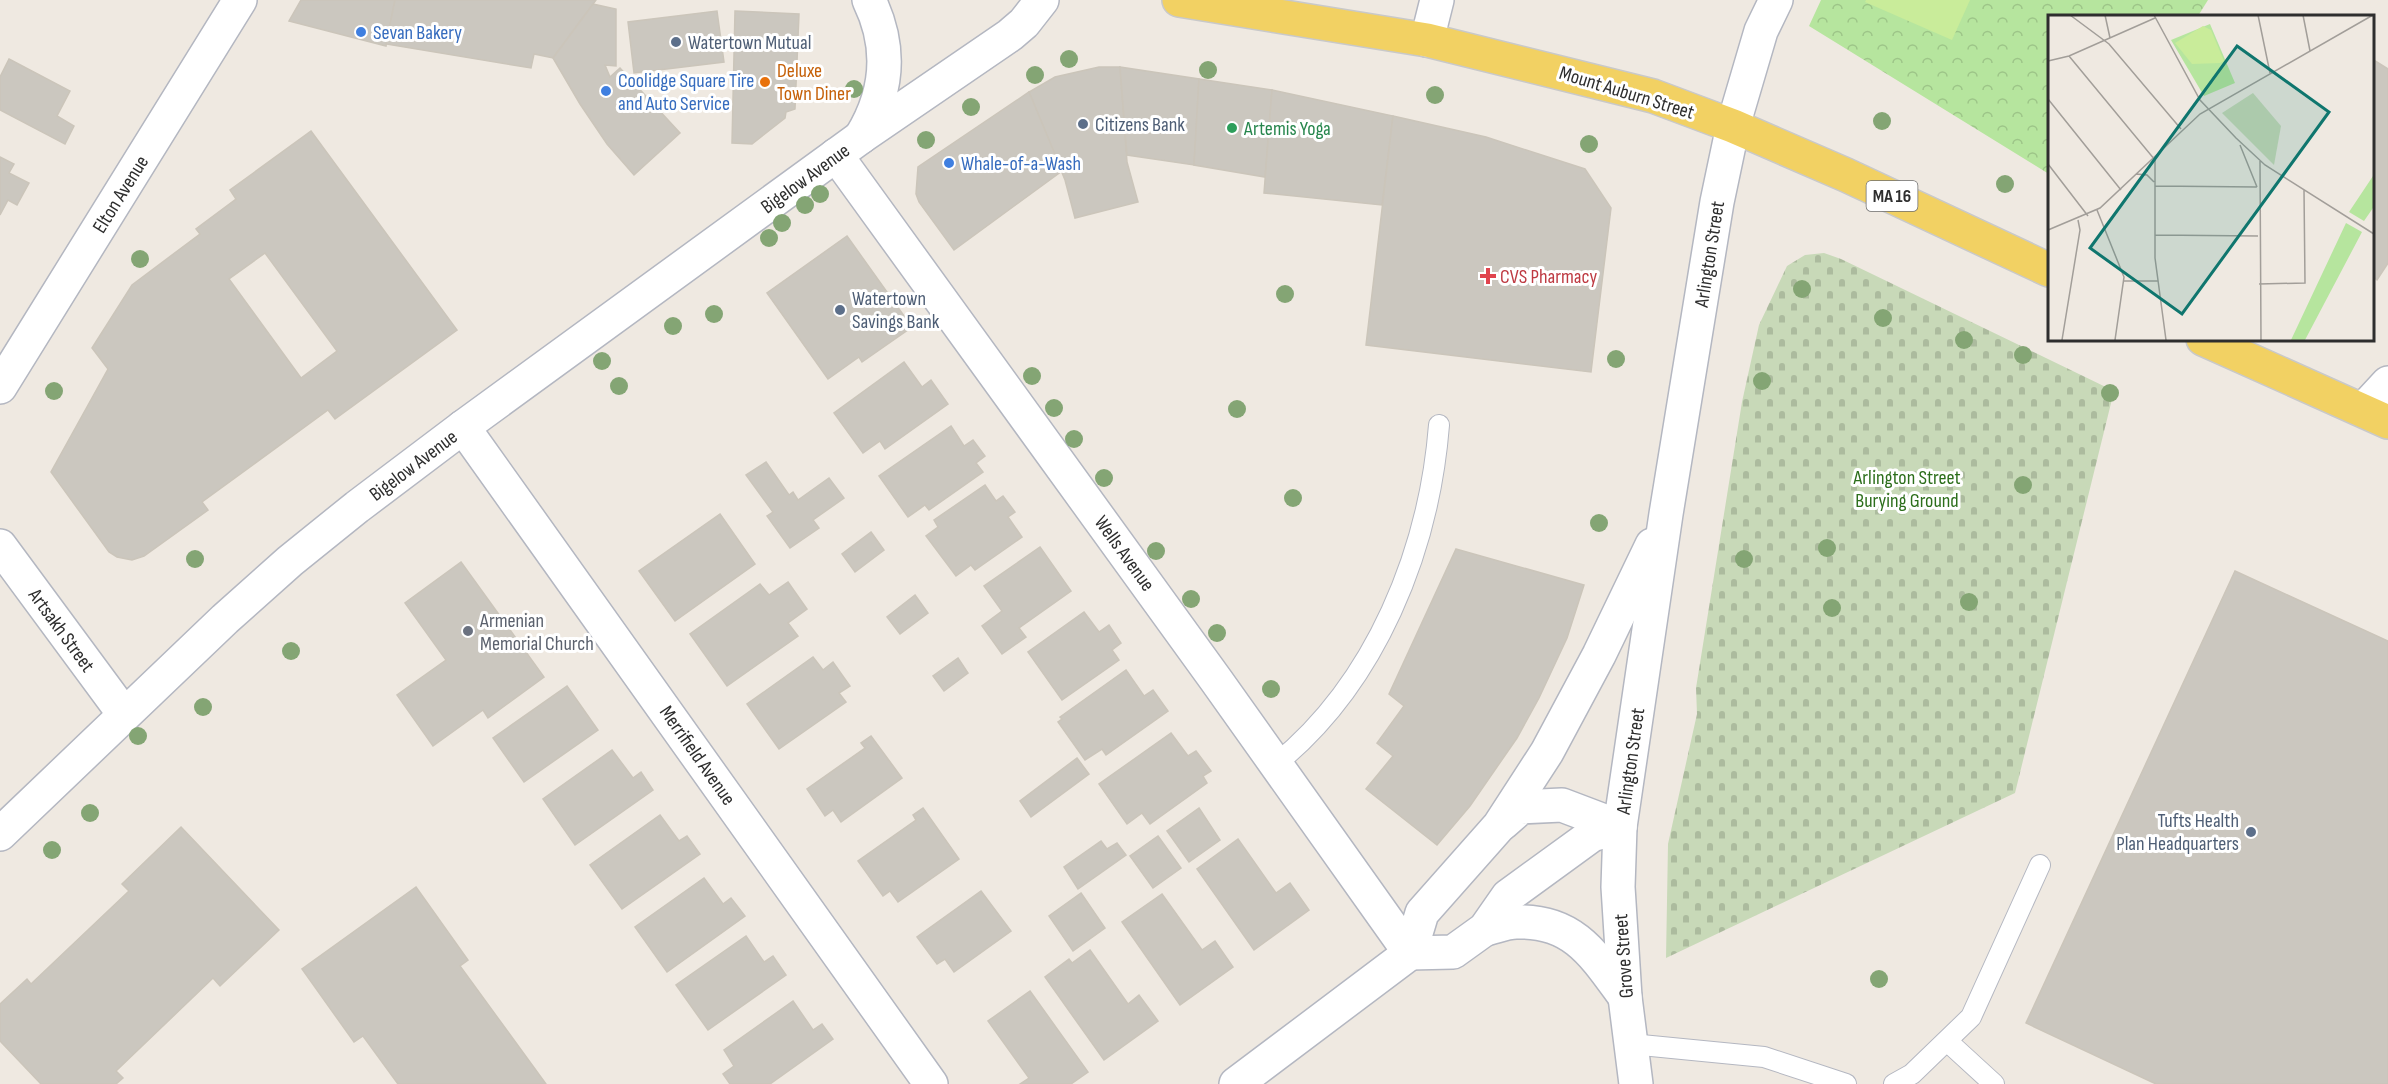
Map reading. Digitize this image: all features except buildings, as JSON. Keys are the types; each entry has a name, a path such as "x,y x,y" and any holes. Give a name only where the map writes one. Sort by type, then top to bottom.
{"main road":[{"name":"Mount Auburn Street","path":"1179,0 1427,40 1653,96 1732,126 1846,175 2048,270"},
{"path":"2205,340 2376,416"}],"street":[{"name":"Elton Avenue","path":"0,387 240,0"},
{"name":"Bigelow Avenue","path":"849,146 878,104 884,84 885,65 880,27 869,0"},
{"name":"Bigelow Avenue","path":"0,834 124,714 290,561 463,427 849,146 1010,35 1042,0"},
{"path":"1427,40 1437,0"},
{"name":"Arlington Street","path":"1666,514 1599,656 1547,752 1499,826 1422,913 1410,953 1454,952 1485,929 1508,896 1592,835 1620,827 1666,514 1717,202 1732,126 1761,31 1776,0"},
{"name":"Wells Avenue","path":"849,146 1276,764 1410,953"},
{"path":"2376,416 2388,383"},
{"name":"Merrifield Avenue","path":"463,427 931,1084"},
{"name":"Artsakh Street","path":"0,546 124,714"},
{"path":"1499,826 1521,807 1562,805 1620,827"},
{"name":"Grove Street","path":"1620,827 1618,887 1625,997 1636,1084"},
{"path":"1485,929 1515,922 1539,924 1568,932 1592,953 1625,997"},
{"path":"1236,1084 1410,953"}],"lane":[{"path":"1276,764 1300,745 1360,672 1394,607 1428,505 1439,425"},
{"path":"1894,1084 1912,1074 1971,1017 2040,865"},
{"path":"1947,1041 1994,1084"},
{"path":"1631,1044 1764,1057 1846,1084"}],"green space":[{"path":"1821,0 2208,0 2199,15 2048,15 2048,173 1809,26"},
{"path":"1866,0 1970,0 1952,40 1865,2"},
{"name":"Arlington Street Burying Ground","path":"1824,253 1841,259 2114,391 2015,793 1666,958 1668,844 1697,714 1696,688 1742,402 1759,325 1787,266 1805,255"}],"place":[{"name":"Sevan Bakery","path":"361,32"},
{"name":"Watertown Mutual","path":"676,42"},
{"name":"Deluxe Town Diner","path":"765,82"},
{"name":"Coolidge Square Tire and Auto Service","path":"606,91"},
{"name":"Citizens Bank","path":"1083,124"},
{"name":"Artemis Yoga","path":"1232,128"},
{"name":"Whale-of-a-Wash","path":"949,163"},
{"name":"CVS Pharmacy","path":"1488,276"},
{"name":"Watertown Savings Bank","path":"840,310"},
{"name":"Armenian Memorial Church","path":"468,631"},
{"name":"Tufts Health Plan Headquarters","path":"2251,832"}]}
